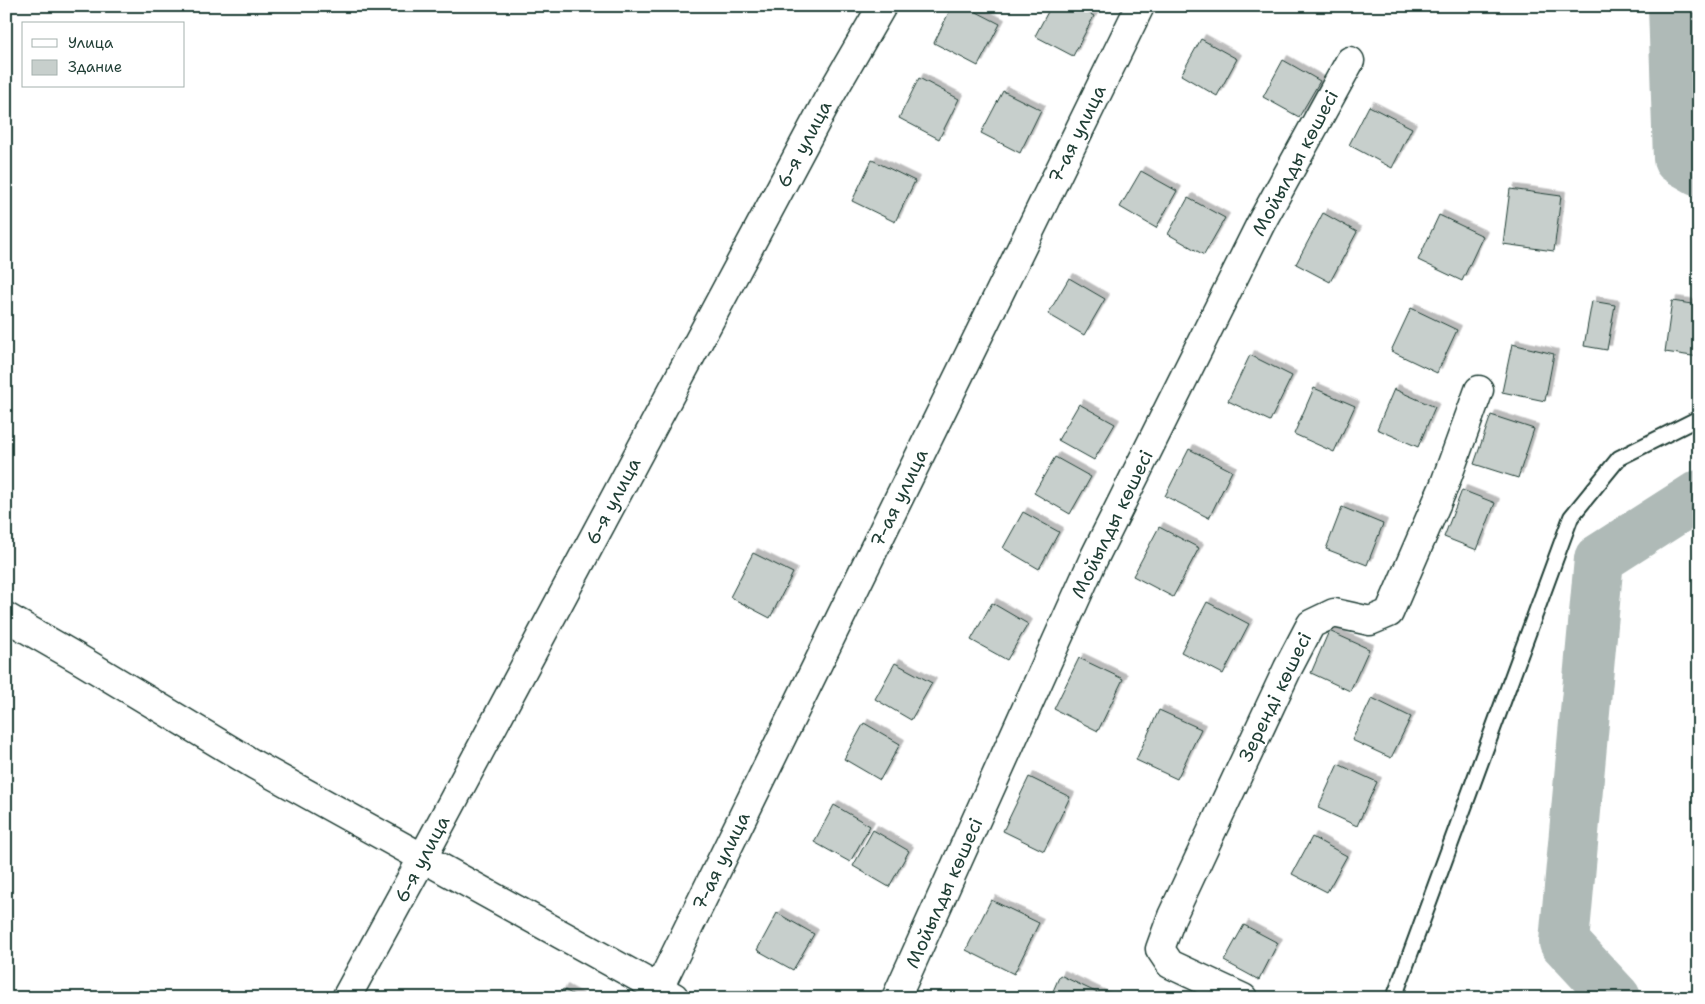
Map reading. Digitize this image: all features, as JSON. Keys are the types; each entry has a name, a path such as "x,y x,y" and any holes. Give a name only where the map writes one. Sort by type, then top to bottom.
{"street":[{"name":"6-я улица","path":"346,998 827,101 882,6"},
{"name":"7-ая улица","path":"662,995 1140,6"},
{"name":"Мойылды көшесі","path":"896,998 1094,558 1261,223 1350,61"},
{"name":"Зеренді көшесі","path":"1243,998 1170,964 1160,949 1172,916 1288,668 1311,624 1334,613 1370,620 1389,613 1444,486 1479,390"},
{"path":"6,617 254,765 423,857 662,995"}],"lane":[{"path":"1394,998 1571,517 1619,458 1699,418"}],"building":[{"path":"952,6 965,6 1000,24 978,66 934,43"},
{"path":"1051,6 1075,6 1094,16 1073,56 1035,36"},
{"path":"1201,39 1237,59 1217,96 1181,75"},
{"path":"1283,60 1320,81 1299,117 1263,97"},
{"path":"919,78 959,99 939,139 899,118"},
{"path":"1003,91 1041,110 1020,153 981,133"},
{"path":"1369,106 1412,128 1392,168 1349,145"},
{"path":"872,160 915,181 895,222 852,201"},
{"path":"1141,171 1177,191 1156,228 1120,207"},
{"path":"1510,189 1561,196 1554,251 1503,244"},
{"path":"1188,198 1225,218 1204,255 1168,234"},
{"path":"1323,213 1357,232 1330,282 1296,264"},
{"path":"1439,215 1483,236 1462,281 1418,260"},
{"path":"1069,278 1105,299 1084,335 1048,314"},
{"path":"1592,301 1615,305 1607,350 1584,346"},
{"path":"1672,301 1699,305 1699,357 1665,352"},
{"path":"1411,308 1457,330 1437,373 1391,351"},
{"path":"1512,344 1554,354 1545,401 1502,392"},
{"path":"1250,355 1292,376 1270,421 1228,401"},
{"path":"1314,388 1355,406 1334,452 1294,434"},
{"path":"1394,389 1435,407 1418,447 1377,429"},
{"path":"1079,404 1115,424 1094,460 1058,440"},
{"path":"1491,415 1534,429 1518,478 1474,464"},
{"path":"1189,449 1232,471 1209,518 1165,496"},
{"path":"1055,457 1091,477 1070,514 1034,493"},
{"path":"1462,490 1495,503 1477,550 1444,537"},
{"path":"1342,507 1383,524 1367,565 1326,549"},
{"path":"1023,512 1059,532 1039,569 1003,548"},
{"path":"1159,527 1199,548 1173,597 1133,576"},
{"path":"753,553 793,573 770,618 730,597"},
{"path":"1207,602 1249,624 1223,674 1181,652"},
{"path":"992,603 1028,624 1007,660 971,640"},
{"path":"1329,631 1369,649 1350,691 1311,673"},
{"path":"1079,658 1123,679 1098,731 1054,709"},
{"path":"895,663 932,683 911,720 875,699"},
{"path":"1372,698 1411,717 1391,758 1352,740"},
{"path":"1159,710 1201,729 1177,779 1136,760"},
{"path":"864,723 900,744 880,780 844,759"},
{"path":"1338,764 1377,782 1357,826 1318,808"},
{"path":"1029,777 1070,797 1044,851 1003,831"},
{"path":"834,805 870,826 850,862 814,842"},
{"path":"873,830 909,851 889,887 853,866"},
{"path":"1312,837 1347,856 1327,892 1292,874"},
{"path":"991,900 1039,923 1014,974 966,950"},
{"path":"777,913 814,934 793,970 757,950"},
{"path":"1244,925 1278,943 1259,980 1224,961"},
{"path":"1060,975 1108,998 1050,998"},
{"path":"563,989 579,998 558,998"}],"waterway":[{"path":"1673,6 1678,159 1699,171"},
{"path":"1616,998 1564,942 1599,559 1699,495"}]}
